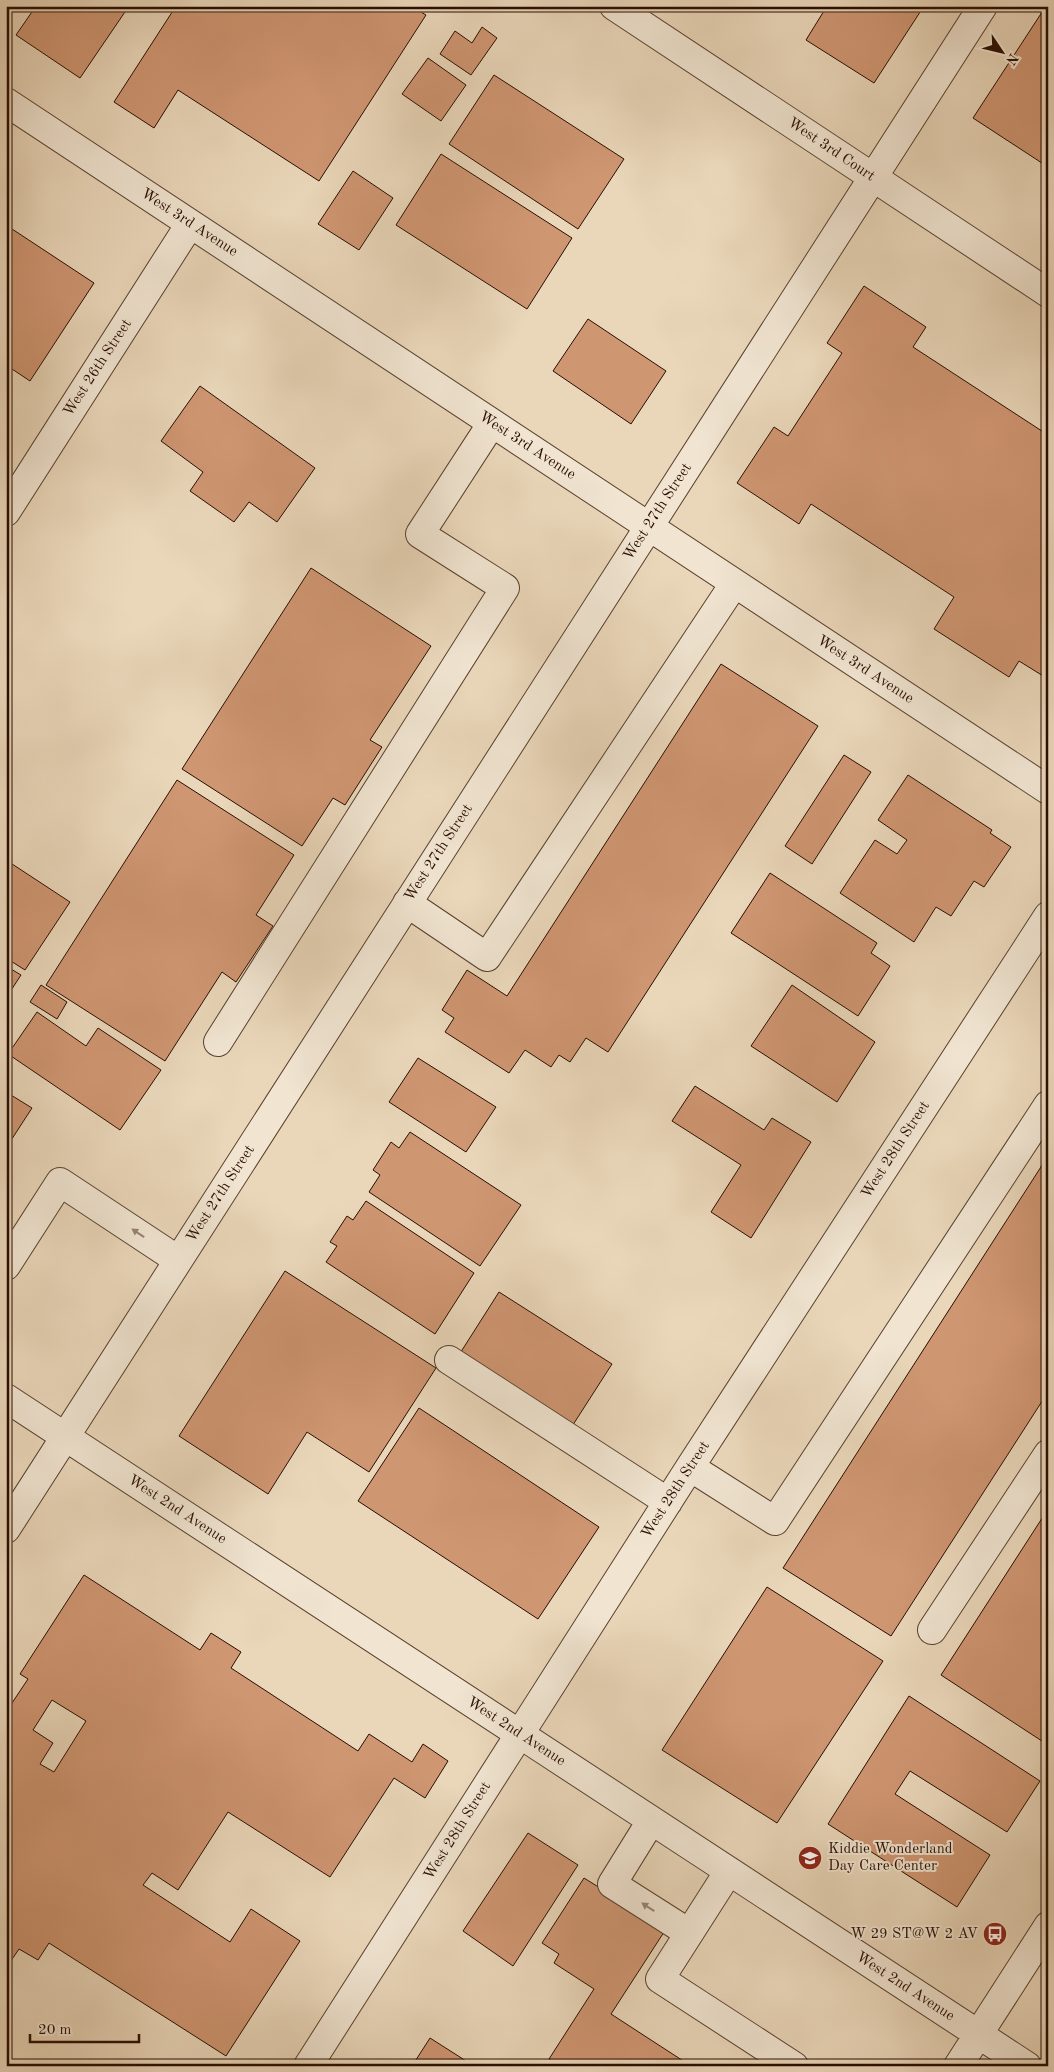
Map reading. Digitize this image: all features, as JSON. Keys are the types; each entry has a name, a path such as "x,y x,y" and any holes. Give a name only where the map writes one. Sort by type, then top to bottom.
{"street":[{"name":"West 3rd Court","path":"614,6 1048,293"},
{"name":"West 27th Street","path":"6,1529 983,6"},
{"name":"West 3rd Avenue","path":"6,102 1048,790"},
{"name":"West 26th Street","path":"6,512 190,224"},
{"path":"218,1042 505,588 420,534 492,423"},
{"path":"407,903 487,957 734,584"},
{"name":"West 28th Street","path":"308,2066 690,1467 1048,916"},
{"path":"690,1467 775,1521 1048,1105"},
{"path":"6,1266 60,1182 178,1260"},
{"path":"449,1360 668,1502"},
{"name":"West 2nd Avenue","path":"6,1398 1026,2066"},
{"path":"932,1630 1048,1454"},
{"path":"651,1820 612,1884 689,1933"},
{"path":"729,1871 660,1979 794,2066"},
{"path":"958,2066 1046,1931"}],"building":[{"path":"36,6 129,6 80,78 16,35"},
{"path":"176,6 411,6 426,15 319,181 178,90 154,128 114,102"},
{"path":"827,6 924,6 874,83 806,40"},
{"path":"1046,6 1048,6 1048,167 973,118"},
{"path":"482,27 497,38 471,75 440,54 455,31 472,43"},
{"path":"428,58 466,85 441,121 402,94"},
{"path":"494,75 624,159 578,229 449,144"},
{"path":"441,154 572,238 527,309 396,225"},
{"path":"353,171 393,198 359,250 318,224"},
{"path":"6,225 94,283 30,381 6,365"},
{"path":"864,286 926,327 913,347 1048,435 1048,679 1019,661 1009,677 934,629 954,597 811,504 799,524 737,483 774,427 788,436 842,353 827,343"},
{"path":"588,319 666,371 631,424 553,371"},
{"path":"200,386 315,468 277,522 249,502 234,522 190,491 203,472 161,441"},
{"path":"311,568 431,646 370,740 382,747 345,805 333,798 302,846 182,769"},
{"path":"721,664 818,726 608,1052 586,1038 570,1062 559,1055 551,1067 525,1050 509,1073 445,1032 454,1018 442,1010 467,970 507,996"},
{"path":"844,755 871,772 812,864 785,846"},
{"path":"908,775 992,830 990,833 1011,847 984,887 974,881 951,916 936,907 914,942 840,893 875,840 897,854 907,840 878,820"},
{"path":"177,780 294,855 256,915 273,926 236,982 222,972 165,1061 46,985"},
{"path":"6,860 70,902 25,970 6,958"},
{"path":"770,873 877,943 871,953 890,966 858,1016 731,933"},
{"path":"6,966 21,975 6,998"},
{"path":"41,985 67,1002 57,1019 30,1002"},
{"path":"792,985 875,1042 837,1102 751,1046"},
{"path":"37,1012 86,1046 98,1028 161,1070 120,1130 8,1054"},
{"path":"418,1058 496,1107 466,1152 389,1102"},
{"path":"695,1086 764,1130 772,1118 811,1142 751,1238 711,1212 741,1165 672,1121"},
{"path":"6,1092 32,1108 6,1148"},
{"path":"410,1132 521,1205 480,1266 369,1192 380,1175 373,1170 391,1142 399,1148"},
{"path":"1048,1156 1048,1392 891,1636 783,1568"},
{"path":"366,1201 474,1273 435,1334 326,1262 337,1246 330,1242 347,1216 353,1220"},
{"path":"285,1271 436,1368 369,1472 307,1432 268,1494 179,1436"},
{"path":"499,1292 612,1364 569,1431 457,1358"},
{"path":"419,1408 599,1527 538,1619 358,1501"},
{"path":"1048,1509 1048,1745 941,1675"},
{"path":"84,1575 200,1650 211,1633 241,1652 231,1668 358,1751 369,1734 412,1762 423,1744 448,1761 425,1798 394,1778 330,1877 228,1812 178,1890 152,1873 143,1885 230,1942 251,1909 300,1941 226,2056 49,1943 38,1960 19,1949 6,1968 6,1712 28,1679 20,1674","holes":["52,1700 86,1721 54,1772 40,1764 53,1743 33,1730"]},
{"path":"767,1587 883,1661 777,1823 662,1750"},
{"path":"909,1696 1040,1781 1007,1832 910,1771 895,1794 990,1855 957,1907 828,1824"},
{"path":"528,1833 578,1865 513,1966 463,1931"},
{"path":"584,1878 666,1929 611,2014 691,2066 560,2066 549,2059 594,1989 554,1963 559,1954 542,1943"},
{"path":"430,2038 474,2066 412,2066"}],"place":[{"name":"Kiddie Wonderland Day Care Center","path":"810,1858"},
{"name":"W 29 ST@W 2 AV","path":"995,1934"}]}
